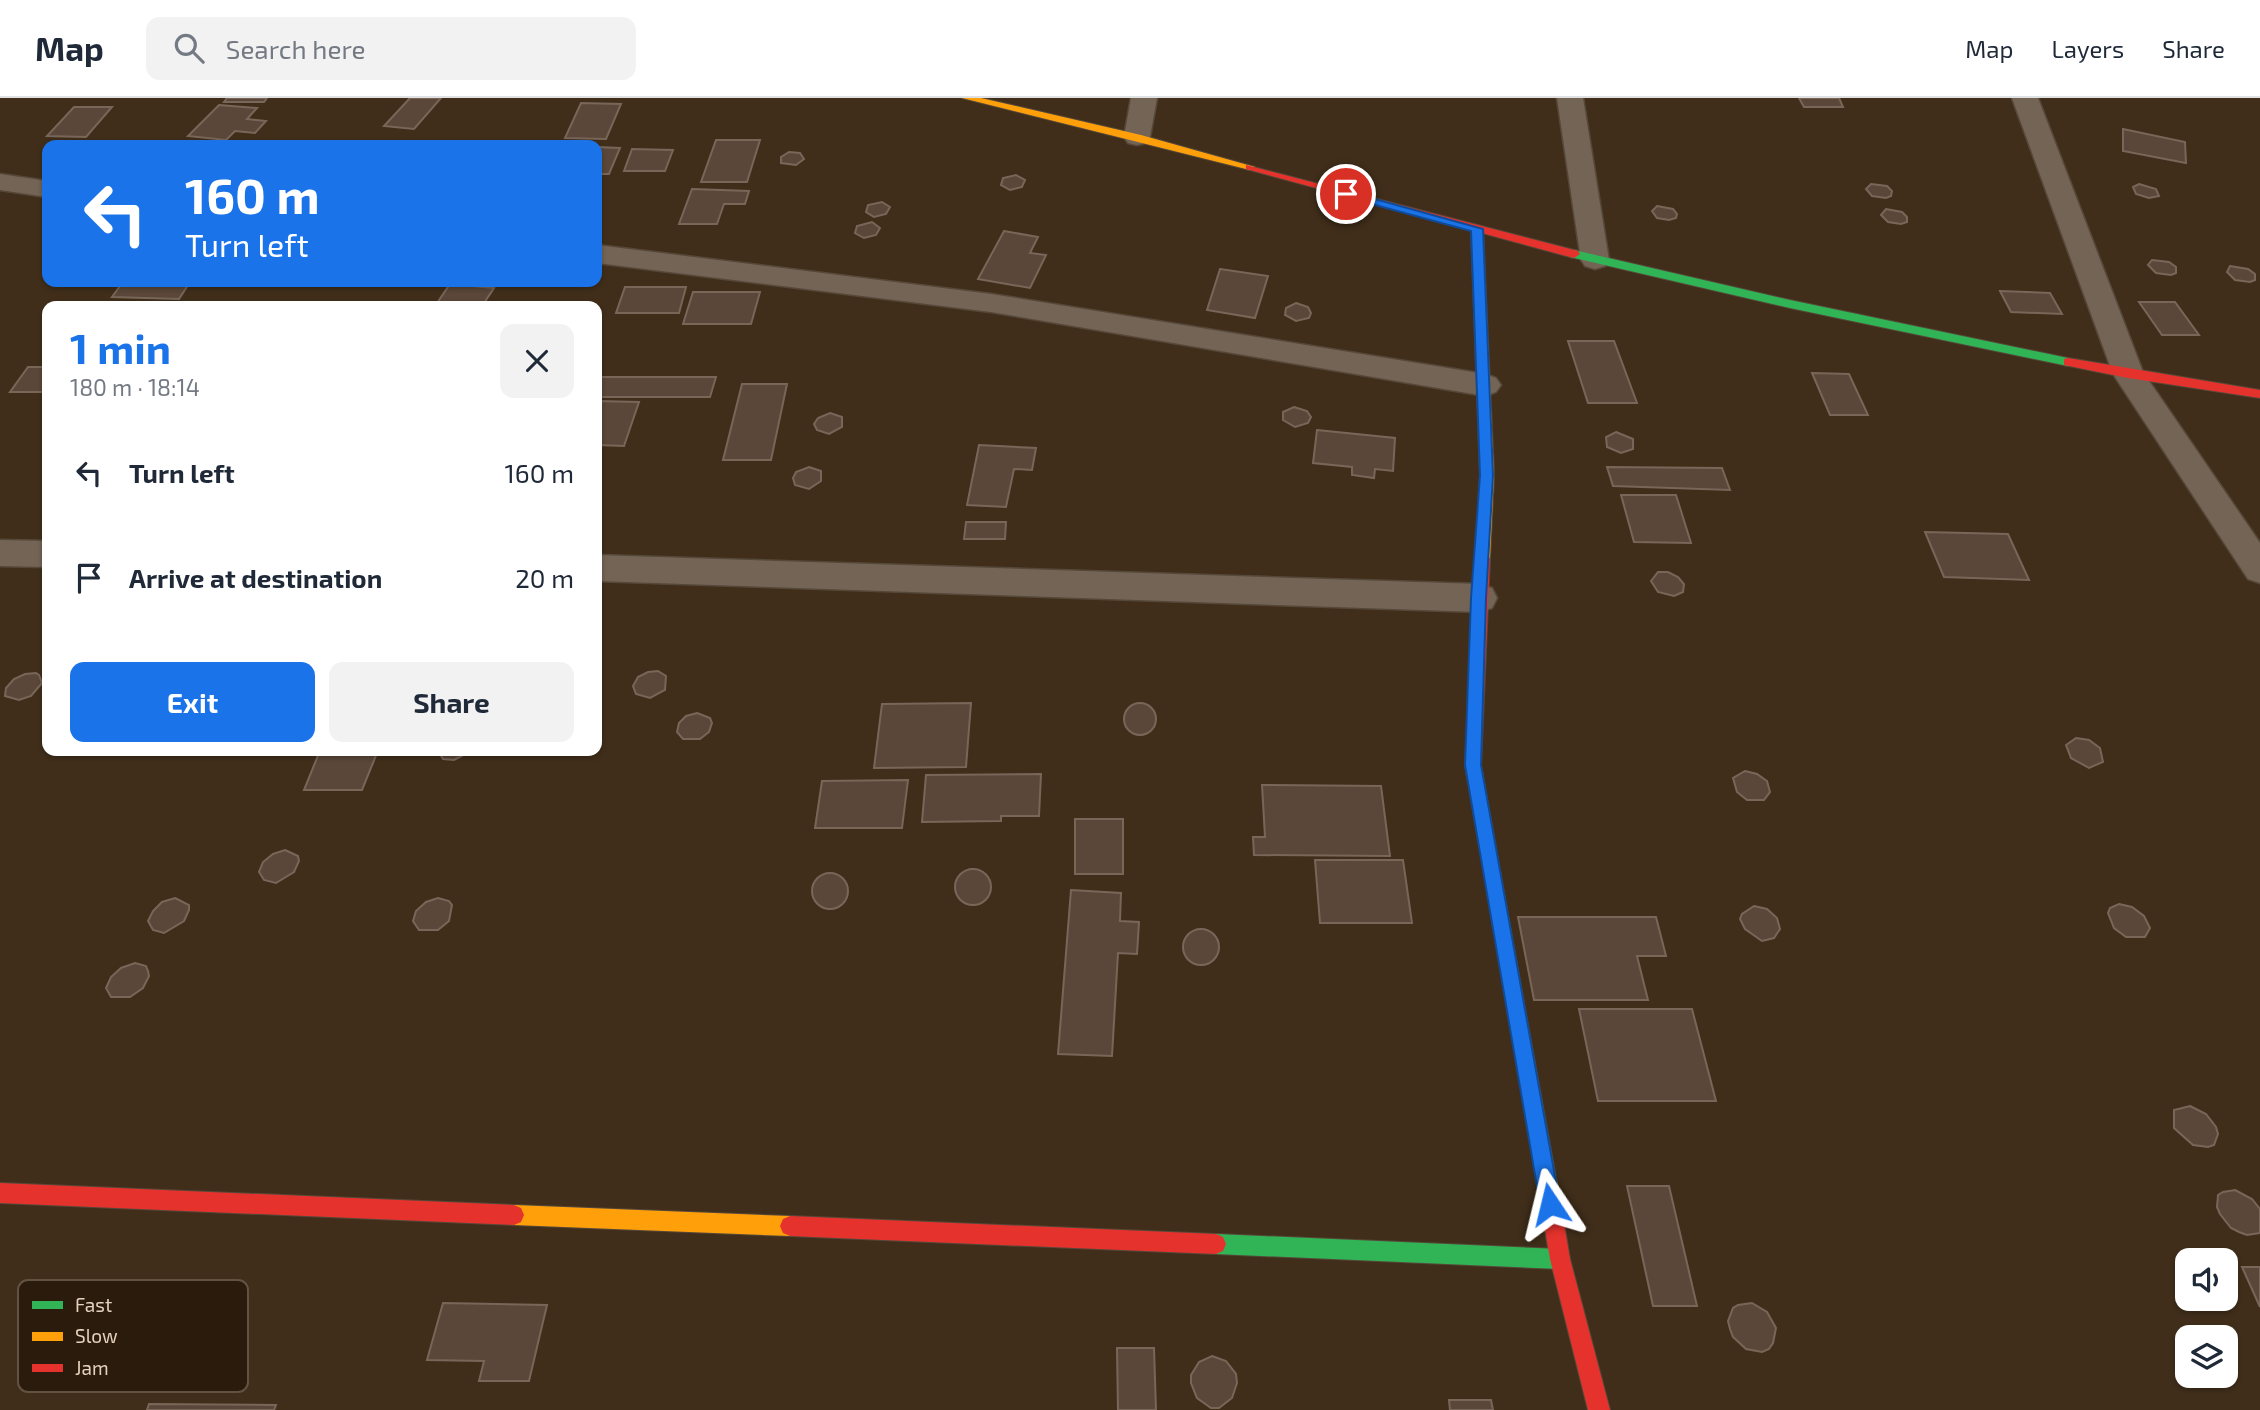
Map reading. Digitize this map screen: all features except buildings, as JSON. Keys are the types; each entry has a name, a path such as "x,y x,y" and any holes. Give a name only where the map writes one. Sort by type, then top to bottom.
{"street":[{"path":"967,98 1137,137 1595,260 1790,304 2128,374 2260,394"},
{"path":"1137,137 1144,98"},
{"path":"1570,98 1595,260"},
{"path":"2025,98 2128,374 2260,570"},
{"path":"0,183 42,188"},
{"path":"1477,229 1487,475 1473,765 1560,1259 1599,1410"},
{"path":"602,255 991,303 1485,385"},
{"path":"0,553 42,554"},
{"path":"602,568 1479,598"},
{"path":"0,1193 1560,1259"}],"traffic: fast":[{"path":"1574,254 1790,304 2068,362"},
{"path":"1497,899 1550,1200"},
{"path":"1216,1244 1560,1259"}],"traffic: slow":[{"path":"967,98 1137,137 1250,167"},
{"path":"1477,229 1487,475 1483,558"},
{"path":"514,1215 790,1226"}],"traffic: jam":[{"path":"1250,167 1574,254"},
{"path":"2068,362 2260,394"},
{"path":"1483,558 1473,765 1497,899"},
{"path":"0,1193 514,1215"},
{"path":"1550,1200 1560,1259 1599,1410"},
{"path":"790,1226 1216,1244"}],"route":[{"path":"1346,194 1477,229 1487,475 1473,765 1550,1204"}]}
